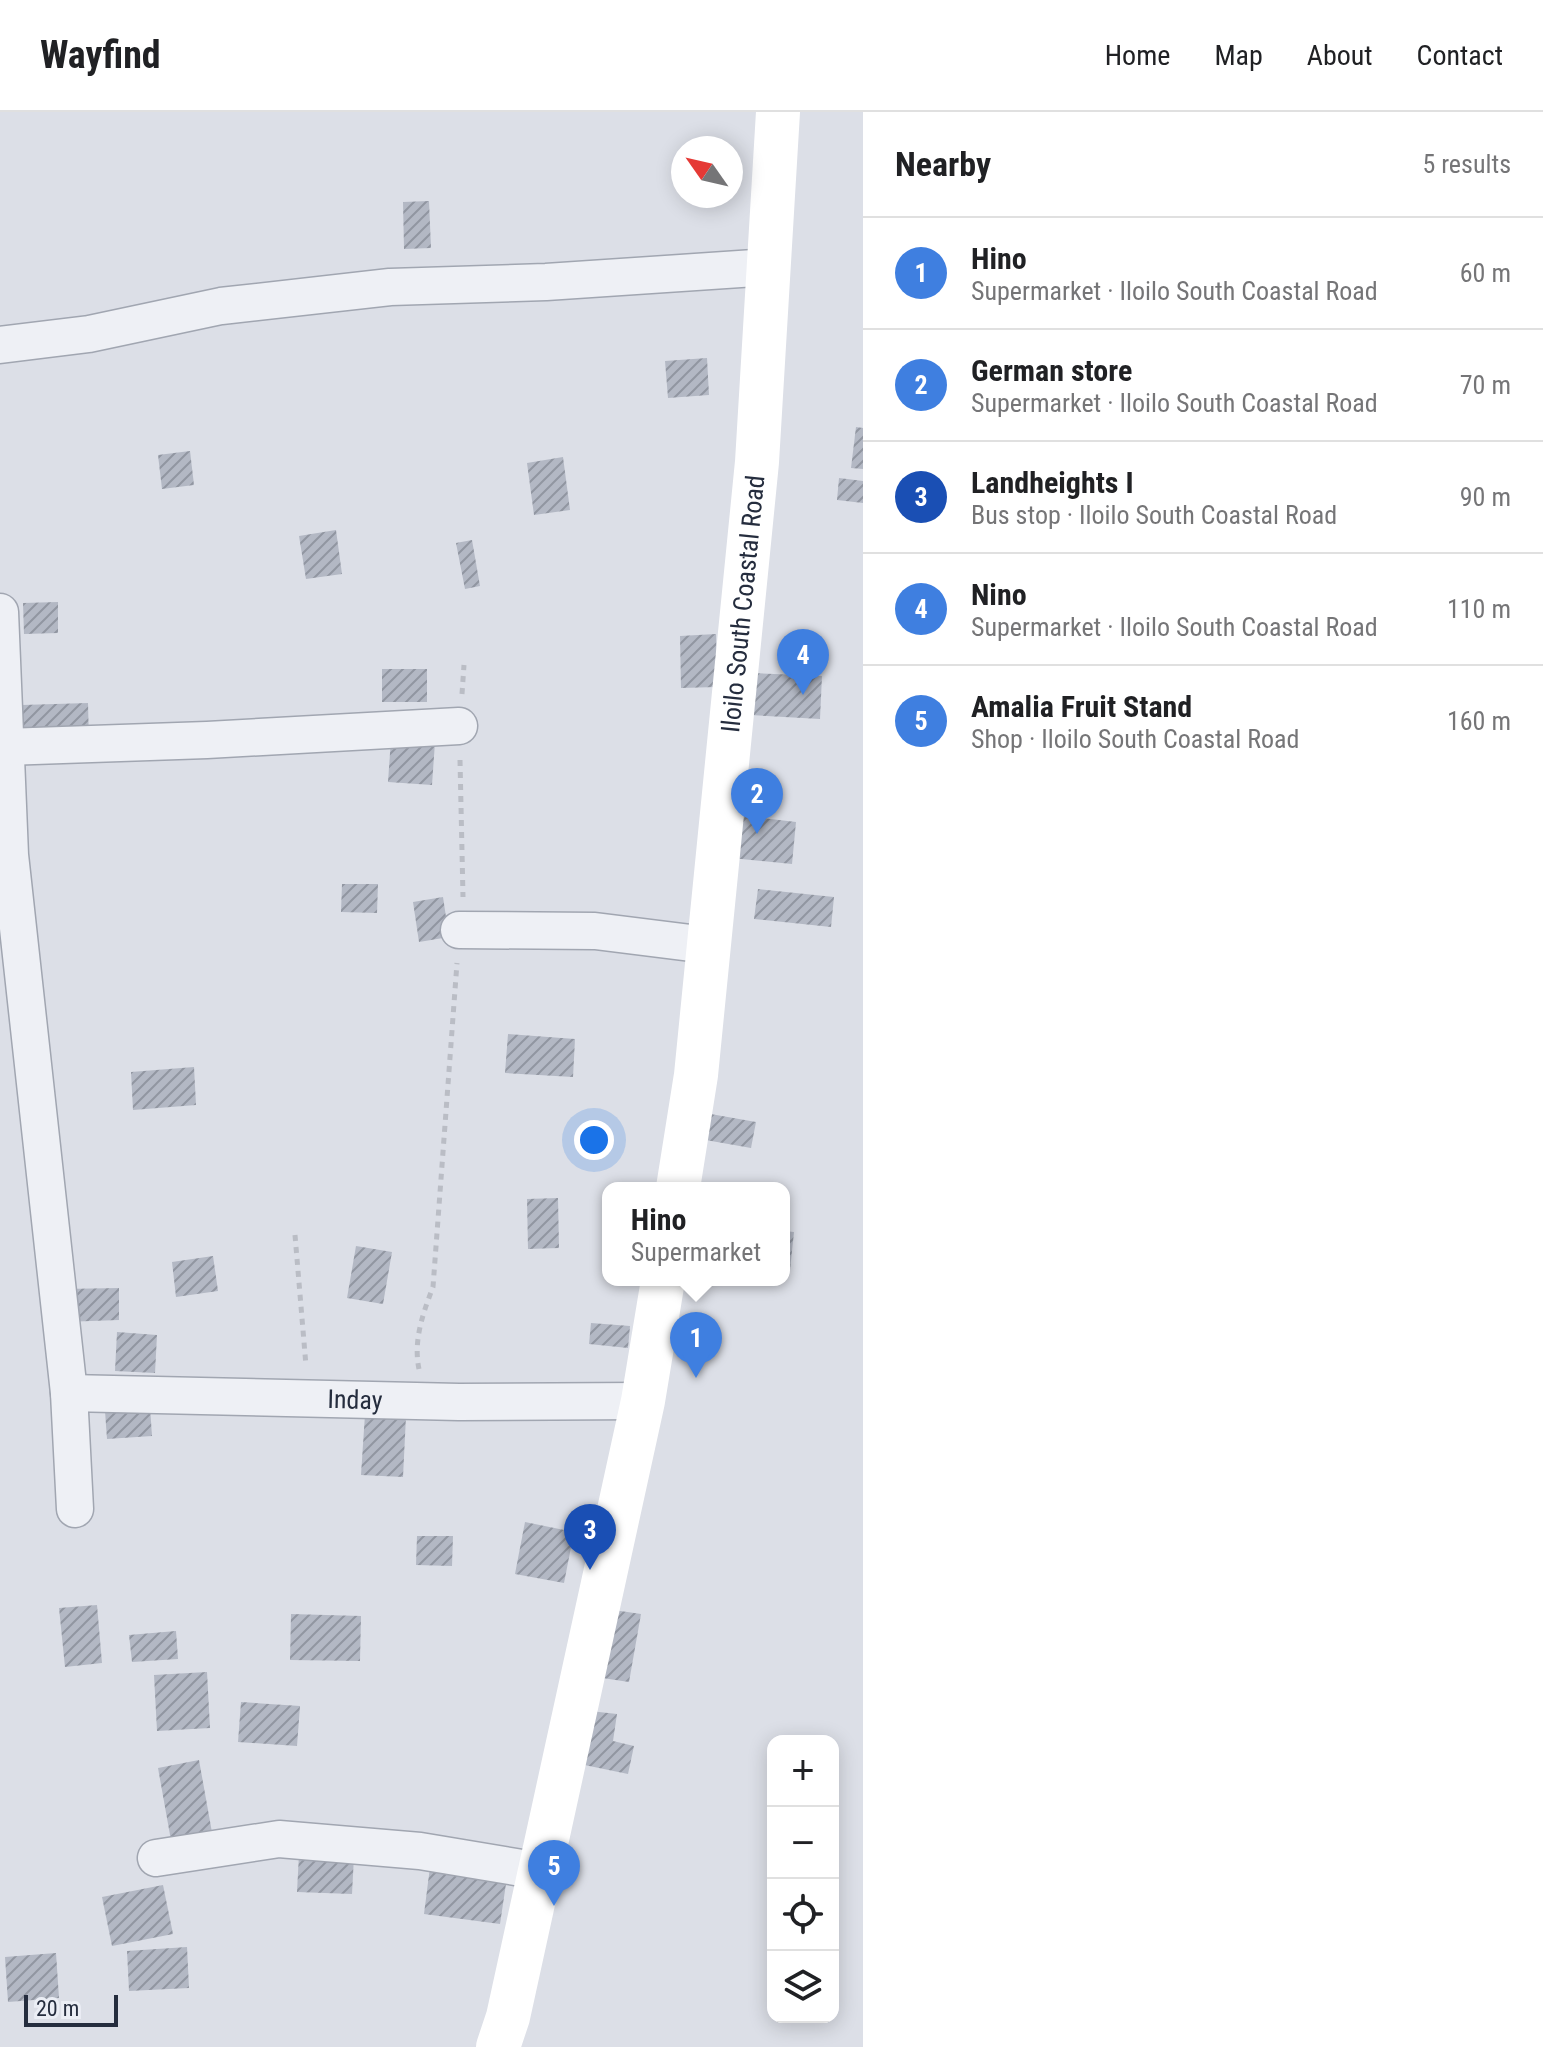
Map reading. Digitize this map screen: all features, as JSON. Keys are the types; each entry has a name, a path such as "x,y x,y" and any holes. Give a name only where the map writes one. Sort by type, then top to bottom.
{"street":[{"name":"Iloilo South Coastal Road","path":"679,1182 696,1075 757,462 778,112"},
{"path":"0,345 89,334 221,306 390,287 546,282 770,267"},
{"path":"0,612 10,855 69,1393 75,1509"},
{"path":"5,747 459,726"},
{"path":"459,930 595,931 707,945"},
{"path":"498,2047 508,2017 643,1401 662,1286"},
{"name":"Inday","path":"69,1393 426,1401 643,1401"},
{"path":"156,1858 279,1839 420,1851 540,1871"}],"path":[{"path":"426,1401 415,1351 433,1287 463,899 459,726 464,665"},
{"path":"295,1235 308,1399"}],"building":[{"path":"429,201 431,248 404,249 403,202"},
{"path":"707,358 709,395 668,398 665,361"},
{"path":"856,427 863,428 863,469 851,468"},
{"path":"190,451 194,485 162,489 158,455"},
{"path":"563,457 570,510 534,515 527,463"},
{"path":"839,478 863,481 863,503 837,500"},
{"path":"336,530 342,574 306,579 299,536"},
{"path":"472,540 480,586 465,589 456,543"},
{"path":"58,602 58,633 24,634 23,603"},
{"path":"716,634 717,687 681,688 680,636"},
{"path":"382,669 427,669 427,702 382,702"},
{"path":"752,673 822,676 820,719 750,715"},
{"path":"88,703 89,743 23,745 22,705"},
{"path":"391,739 435,742 432,785 388,782"},
{"path":"736,815 796,822 792,864 731,858"},
{"path":"342,884 378,884 377,913 341,912"},
{"path":"758,889 834,897 831,927 754,919"},
{"path":"443,897 449,937 419,942 413,902"},
{"path":"508,1034 575,1039 573,1077 505,1073"},
{"path":"194,1067 196,1105 133,1110 131,1072"},
{"path":"705,1113 756,1122 751,1148 700,1139"},
{"path":"558,1198 559,1248 528,1249 527,1199"},
{"path":"790,1232 794,1232 790,1270"},
{"path":"356,1246 392,1252 383,1304 347,1298"},
{"path":"213,1256 218,1291 176,1297 172,1262"},
{"path":"119,1288 119,1320 63,1322 63,1289"},
{"path":"591,1323 630,1326 628,1348 589,1344"},
{"path":"117,1332 157,1335 155,1373 115,1371"},
{"path":"150,1407 152,1436 107,1439 105,1411"},
{"path":"365,1414 406,1416 403,1477 361,1475"},
{"path":"525,1522 574,1532 564,1583 515,1574"},
{"path":"417,1536 453,1536 452,1566 416,1565"},
{"path":"97,1605 102,1663 65,1667 59,1608"},
{"path":"600,1608 641,1614 629,1682 589,1676"},
{"path":"291,1614 361,1616 360,1661 290,1660"},
{"path":"176,1631 178,1659 132,1662 129,1635"},
{"path":"207,1672 210,1728 157,1731 154,1675"},
{"path":"241,1702 300,1706 297,1746 238,1742"},
{"path":"581,1710 617,1714 613,1741 634,1746 628,1774 570,1762"},
{"path":"199,1760 213,1838 172,1846 158,1768"},
{"path":"299,1854 354,1856 352,1894 297,1892"},
{"path":"430,1867 507,1877 500,1924 424,1914"},
{"path":"163,1885 173,1934 112,1946 102,1897"},
{"path":"187,1947 189,1988 129,1991 127,1951"},
{"path":"56,1953 59,1998 8,2002 5,1957"}],"place":[{"name":"Nino","path":"803,695"},
{"name":"German store","path":"757,834"},
{"name":"Hino","path":"696,1378"},
{"name":"Landheights I","path":"590,1570"},
{"name":"Amalia Fruit Stand","path":"554,1906"}]}
